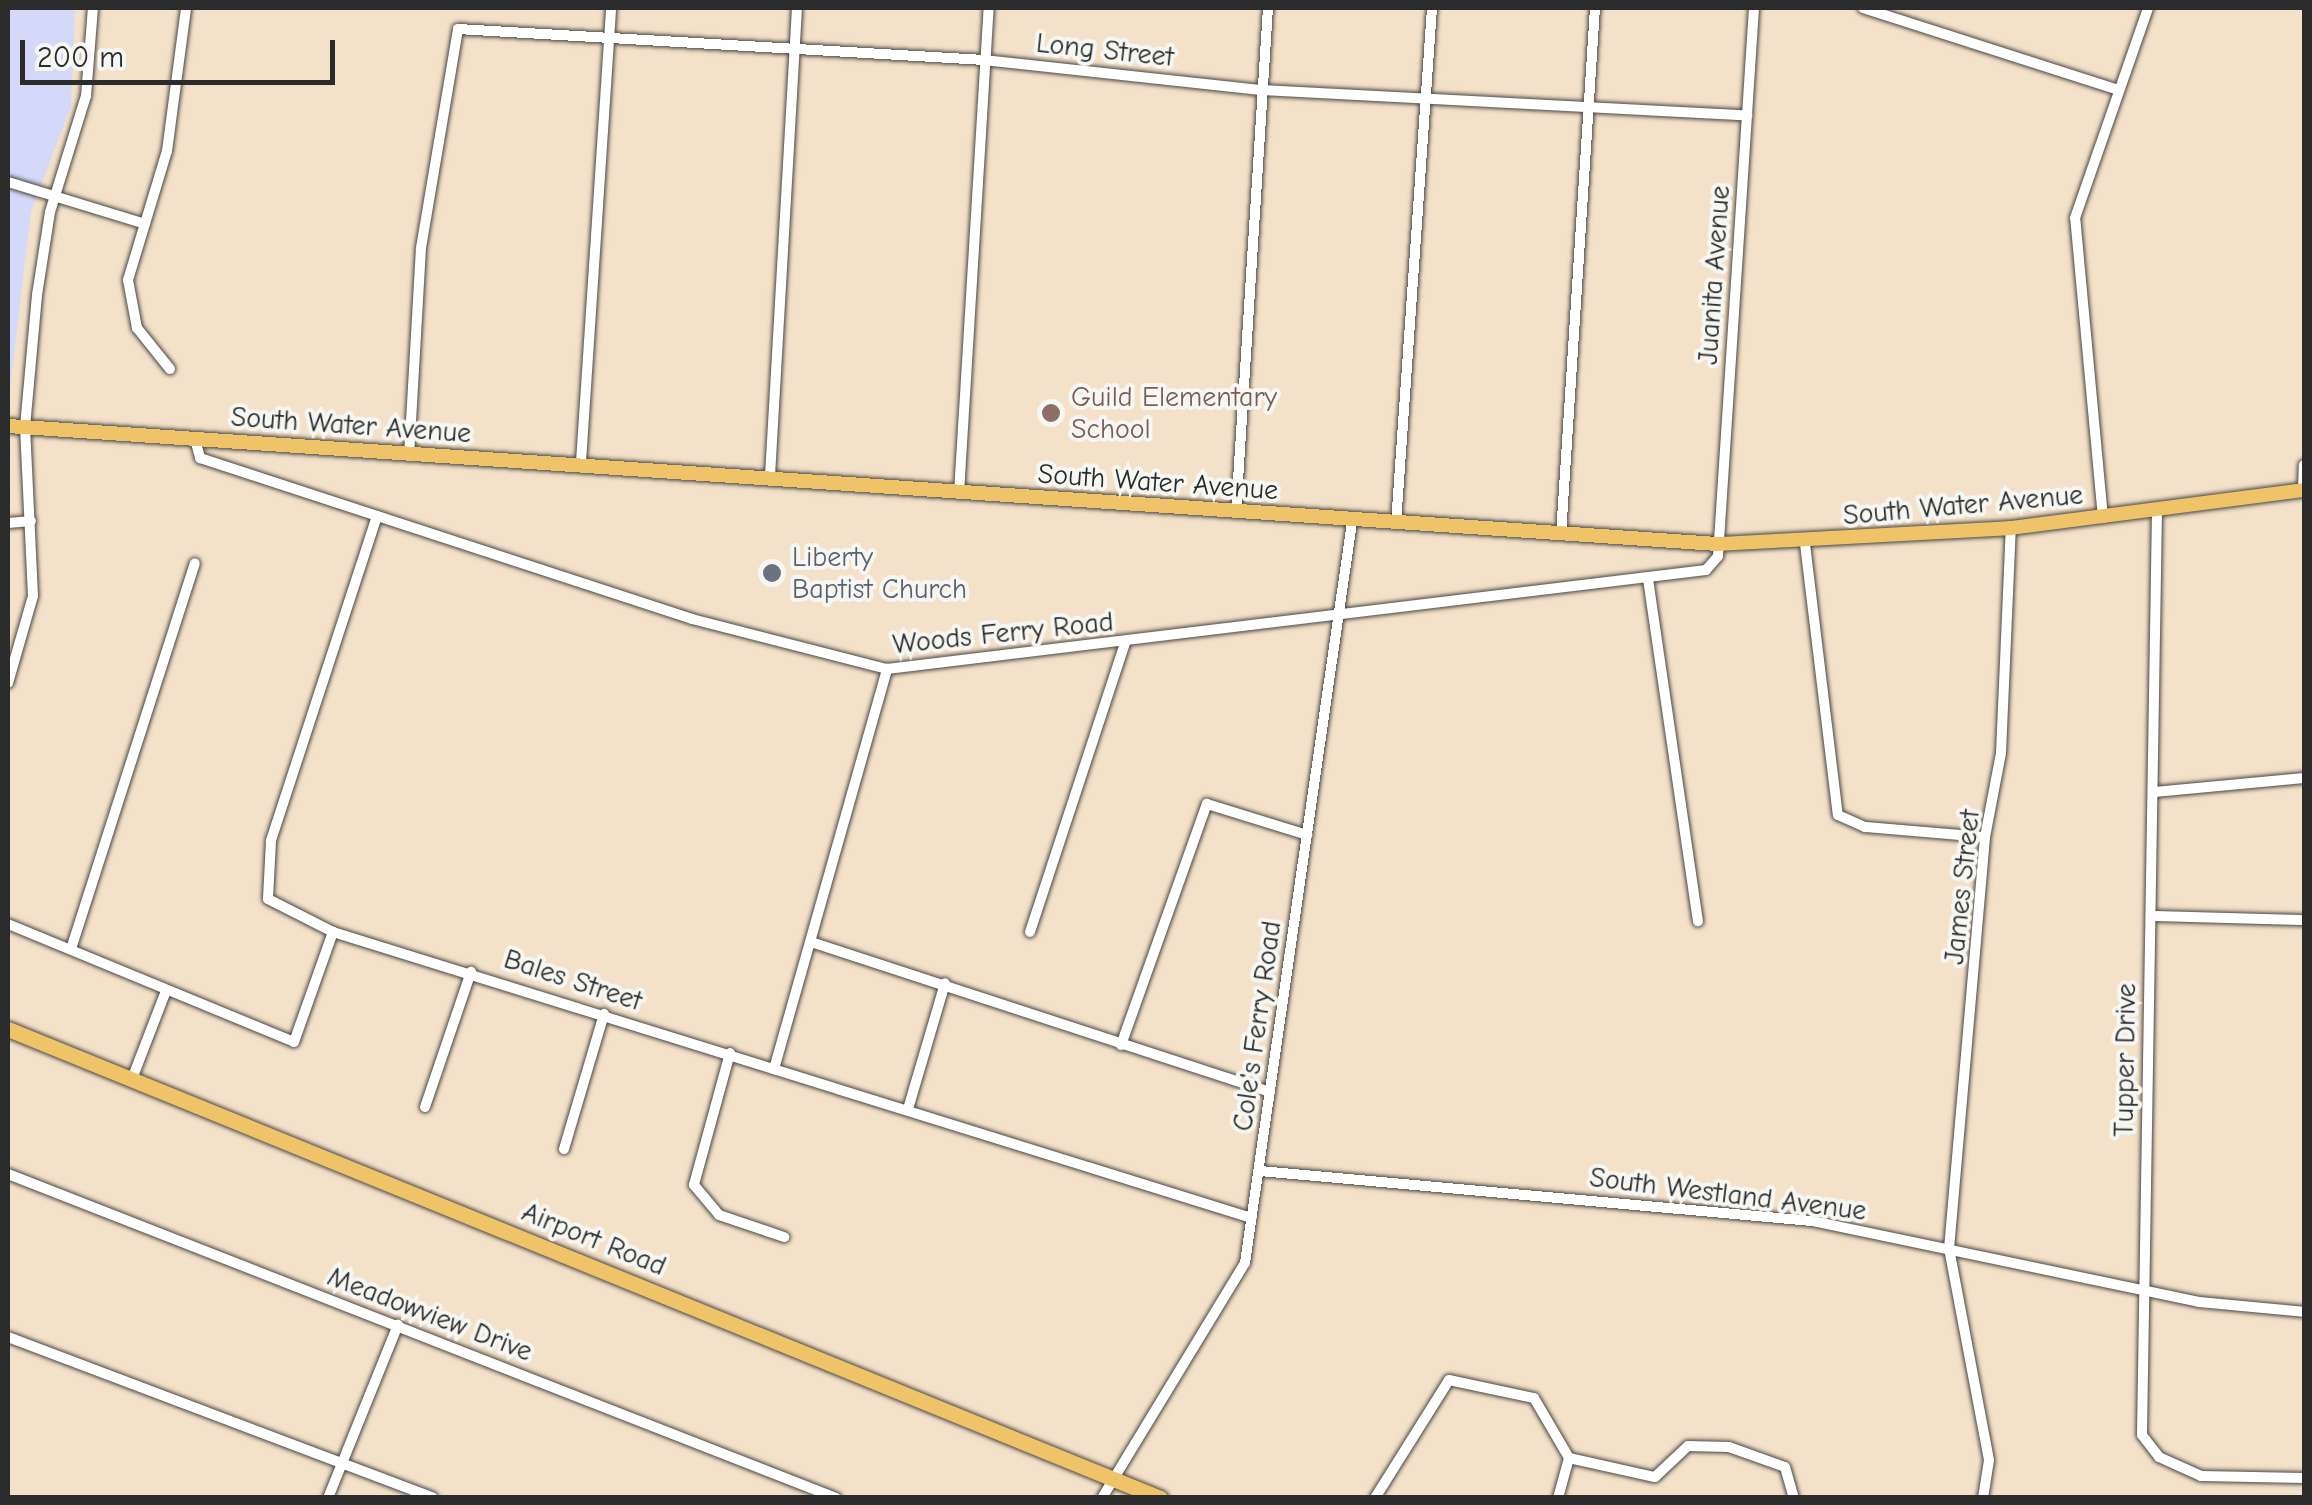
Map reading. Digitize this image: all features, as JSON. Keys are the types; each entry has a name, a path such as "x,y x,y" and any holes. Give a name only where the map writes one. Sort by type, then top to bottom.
{"highway":[{"name":"Airport Road","path":"8,1029 1160,1498"}],"main road":[{"name":"South Water Avenue","path":"8,426 409,457 582,462 960,494 1719,544 1805,544 2010,528 2304,490"}],"street":[{"path":"8,683 33,596 25,428 54,196 86,96 94,8"},
{"path":"170,369 132,310 128,280 167,151 186,8"},
{"path":"582,462 611,8"},
{"path":"770,476 797,8"},
{"path":"960,494 989,8"},
{"path":"1236,512 1268,8"},
{"path":"1396,524 1432,8"},
{"path":"1560,535 1595,8"},
{"name":"Juanita Avenue","path":"1719,544 1754,8"},
{"path":"1864,8 2115,88"},
{"path":"2103,518 2075,218 2115,88 2148,8"},
{"name":"Long Street","path":"409,457 421,248 458,29 794,54 984,60 1262,90 1588,104 1747,116"},
{"path":"8,182 145,224"},
{"name":"Woods Ferry Road","path":"195,439 200,458 692,620 886,669 1337,618 1706,570 1719,544"},
{"path":"2304,465 2304,490"},
{"name":"Tupper Drive","path":"2157,510 2142,1435 2159,1457 2201,1476 2304,1478"},
{"name":"Bales Street","path":"377,516 263,886 292,916 1252,1218"},
{"path":"8,523 31,521"},
{"name":"Cole's Ferry Road","path":"1102,1498 1232,1290 1252,1218 1352,522"},
{"name":"James Street","path":"1983,1498 1989,1460 1949,1249 1985,837 2002,752 2010,528"},
{"path":"1805,544 1838,814 1865,827 1985,837"},
{"path":"71,949 195,564"},
{"path":"1648,578 1698,921"},
{"path":"1030,932 1125,643"},
{"path":"774,1069 886,669"},
{"path":"2154,792 2304,778"},
{"path":"1121,1044 1207,804 1307,835"},
{"path":"2151,916 2304,920"},
{"path":"8,924 294,1042 333,932"},
{"path":"812,942 1270,1092"},
{"path":"425,1107 471,972"},
{"path":"908,1109 945,983"},
{"path":"132,1079 166,990"},
{"path":"564,1149 604,1014"},
{"path":"730,1053 694,1184 719,1215 784,1237"},
{"name":"South Westland Avenue","path":"1260,1172 1770,1216 1949,1249 2142,1292 2304,1312"},
{"name":"Meadowview Drive","path":"8,1174 836,1498"},
{"path":"328,1498 398,1325"},
{"path":"8,1337 433,1498"},
{"path":"1375,1498 1449,1380 1534,1398 1569,1458 1558,1498"},
{"path":"1569,1458 1655,1477 1688,1446 1729,1446 1785,1467 1794,1498"}],"shaded area":[{"path":"8,8 75,8 71,106 31,211 10,388"}],"place":[{"name":"Guild Elementary School","path":"1051,413"},
{"name":"Liberty Baptist Church","path":"772,573"}]}
